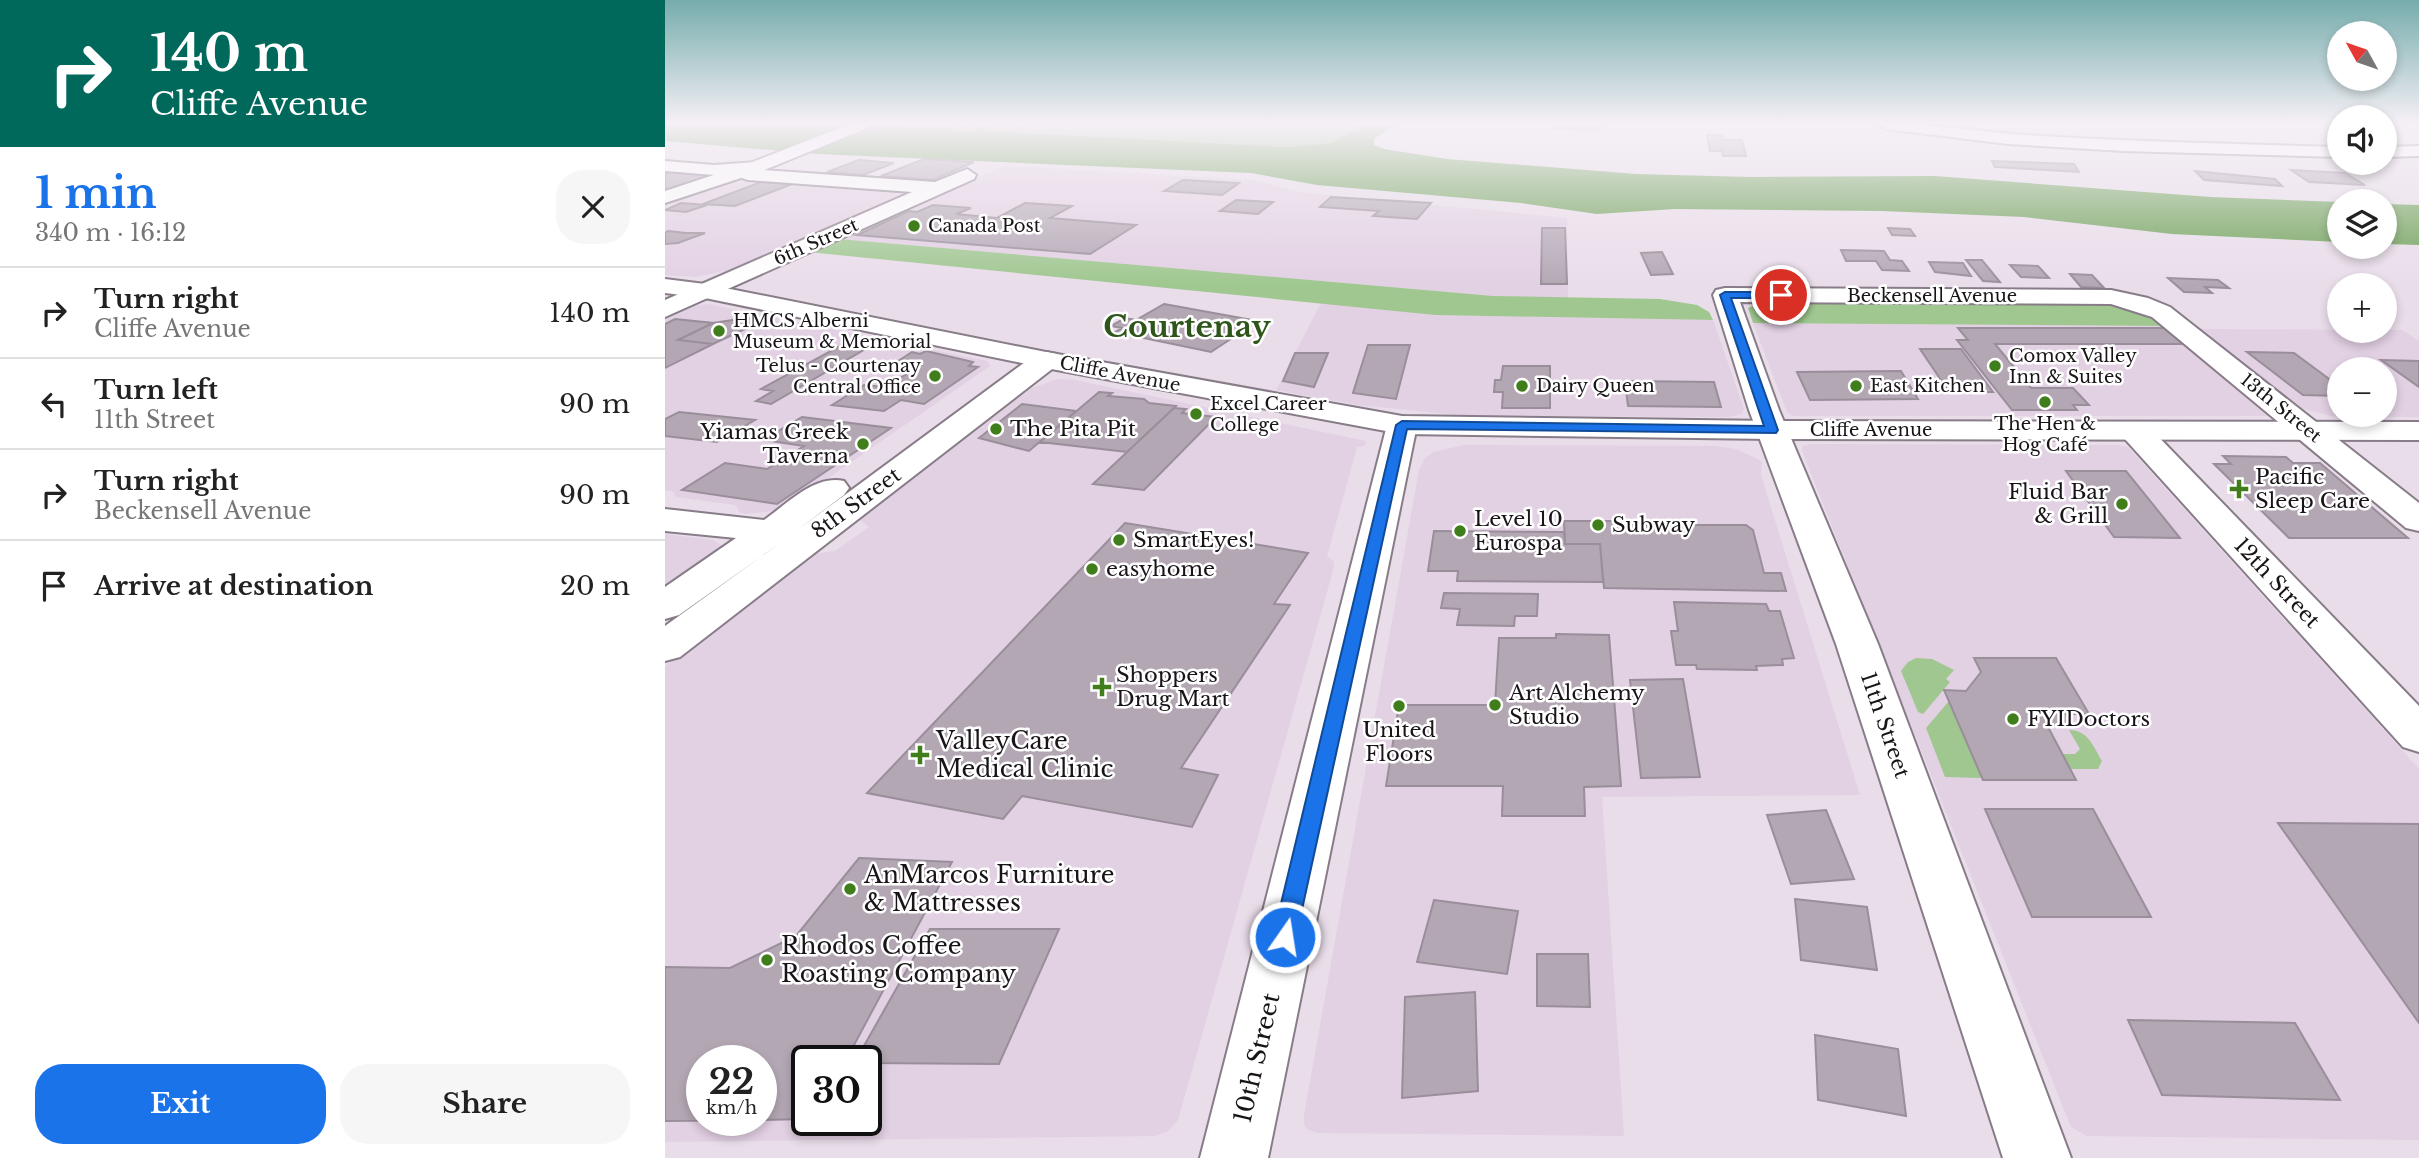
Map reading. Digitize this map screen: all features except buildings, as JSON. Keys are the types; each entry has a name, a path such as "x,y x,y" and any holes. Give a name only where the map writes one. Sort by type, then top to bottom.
{"street":[{"path":"665,197 724,178"},
{"path":"665,203 730,178"},
{"path":"852,178 936,188"},
{"name":"6th Street","path":"665,309 960,178"},
{"name":"Cliffe Avenue","path":"665,286 705,291 1034,358 1402,425 1772,430 2419,431"},
{"name":"Beckensell Avenue","path":"1725,295 2111,297 2139,303"},
{"name":"11th Street","path":"1725,295 1772,430 1857,644 2037,1158"},
{"name":"13th Street","path":"2139,303 2161,312 2419,520"},
{"name":"8th Street","path":"665,606 769,532 1034,358"},
{"name":"8th Street","path":"665,647 929,450 1034,358"},
{"name":"10th Street","path":"1234,1158 1402,425"},
{"name":"12th Street","path":"2135,431 2419,735"},
{"path":"665,520 769,532 813,534"}],"shaded area":[{"path":"978,178 1256,180 1299,192 1567,218 1568,299 1493,296 839,239"},
{"path":"1279,178 1962,178 2211,197 2327,201 2327,241 2172,234 2024,217 1883,211 1675,209 1597,214 1521,203 1317,185"},
{"path":"751,179 906,193 735,269 695,277 665,275 665,205 734,181"},
{"path":"2397,204 2419,205 2419,245 2397,244"},
{"path":"839,239 1493,296 1660,299 1697,305 1709,312 1713,320 1435,315 808,252"},
{"path":"1763,302 2105,303 2146,314 2164,326 1753,323 1748,308"},
{"path":"1321,303 1435,315 1713,320 1744,409 1742,414 1729,417 1468,416 1358,405 1276,390"},
{"path":"708,304 987,361 990,366 795,501 773,511 745,514 739,512 736,505 676,497 674,492 665,490 665,318 680,308"},
{"path":"1753,323 2164,326 2274,416 1793,416 1787,412"},
{"path":"2200,329 2327,330 2327,343 2397,343 2397,330 2402,330 2419,341 2419,417 2397,417 2397,357 2327,357 2327,415 2303,409 2280,396 2279,390"},
{"path":"1057,379 1075,380 1366,441 1364,446 1357,447 1327,556 1334,562 1334,567 1178,1120 1168,1131 1155,1136 665,1142 665,666 813,554 835,551 869,527 859,519 1030,389"},
{"path":"1464,445 1716,446 1736,449 1758,459 1762,463 1761,475 1860,795 1602,797 1624,1136 1317,1133 1307,1129 1304,1124 1419,470 1425,458 1434,452"},
{"path":"1802,446 2128,447 2419,769 2419,1140 2087,1136 2071,1127 1802,451"},
{"path":"665,534 713,540 722,546 665,592"},
{"path":"1916,658 1932,659 1954,670 1946,679 1950,682 1923,714 1918,712 1901,671 1908,662"},
{"path":"1949,701 1983,778 1945,777 1926,728"},
{"path":"2069,730 2081,733 2089,740 2102,761 2098,769 2070,769 2062,754 2075,754 2080,749"}],"place":[{"name":"Canada Post","path":"914,226"},
{"name":"HMCS Alberni Museum & Memorial","path":"719,331"},
{"name":"Comox Valley Inn & Suites","path":"1995,366"},
{"name":"Telus - Courtenay Central Office","path":"935,376"},
{"name":"Dairy Queen","path":"1522,386"},
{"name":"East Kitchen","path":"1856,386"},
{"name":"The Hen & Hog Café","path":"2045,402"},
{"name":"Excel Career College","path":"1196,414"},
{"name":"The Pita Pit","path":"996,429"},
{"name":"Yiamas Greek Taverna","path":"863,444"},
{"name":"Pacific Sleep Care","path":"2239,489"},
{"name":"Fluid Bar & Grill","path":"2122,504"},
{"name":"Subway","path":"1598,525"},
{"name":"Level 10 Eurospa","path":"1460,531"},
{"name":"SmartEyes!","path":"1119,540"},
{"name":"easyhome","path":"1092,569"},
{"name":"Shoppers Drug Mart","path":"1102,687"},
{"name":"Art Alchemy Studio","path":"1495,705"},
{"name":"United Floors","path":"1399,706"},
{"name":"FYIDoctors","path":"2013,719"},
{"name":"ValleyCare Medical Clinic","path":"920,755"},
{"name":"AnMarcos Furniture & Mattresses","path":"850,889"},
{"name":"Rhodos Coffee Roasting Company","path":"767,960"}],"district":[{"name":"Courtenay","path":"1187,327"}],"route":[{"path":"1285,937 1402,425 1772,430 1725,295 1781,295"}]}
